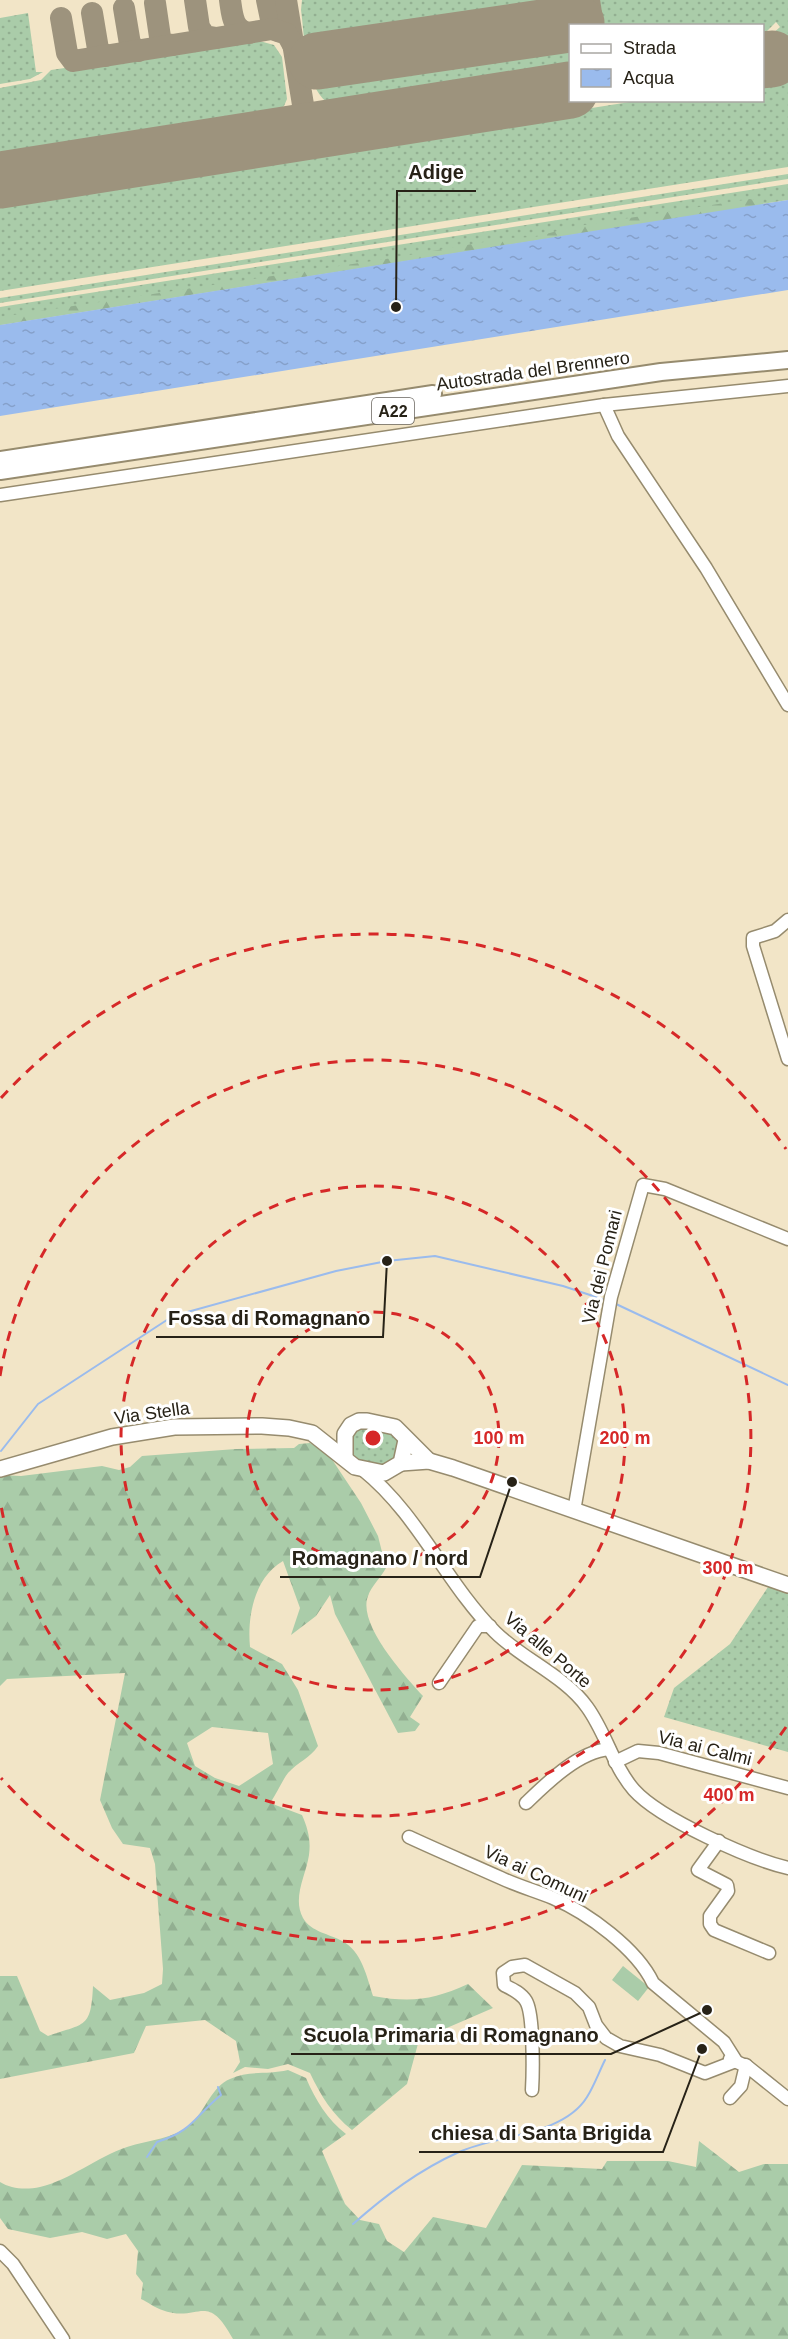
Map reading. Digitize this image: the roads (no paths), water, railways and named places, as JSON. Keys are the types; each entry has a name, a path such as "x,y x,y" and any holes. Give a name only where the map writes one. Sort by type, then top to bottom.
{"highway":[{"name":"Autostrada del Brennero","path":"0,459 635,365 788,349"},
{"name":"Autostrada del Brennero","path":"0,471 661,372 788,360"}],"main road":[{"path":"429,1461 398,1466 384,1473 363,1470 355,1467 345,1457 343,1442 351,1425 359,1420 395,1427 429,1461 788,1585"},
{"name":"Via Stella","path":"312,1433 351,1425"},
{"name":"Via Stella","path":"0,1468 112,1437 174,1427 289,1428 312,1433 345,1457"},
{"path":"398,1466 406,1440"}],"street":[{"path":"0,495 604,405 788,386"},
{"path":"604,405 618,436 706,568 788,705"},
{"path":"788,920 775,931 753,938 753,945 788,1059"},
{"name":"Via dei Pomari","path":"574,1511 611,1297 644,1185 665,1189 788,1239"},
{"path":"394,1497 398,1466"},
{"name":"Via alle Porte","path":"363,1470 394,1497 490,1626 586,1707 615,1762 635,1791 650,1804 719,1841 772,1864 788,1868"},
{"path":"439,1683 478,1626 490,1626"},
{"path":"526,1803 542,1787 593,1750 609,1749"},
{"name":"Via ai Calmi","path":"615,1762 638,1751 659,1753 788,1788"},
{"name":"Via ai Comuni","path":"409,1837 450,1857 555,1899 595,1922 626,1949 648,1973 653,1983 724,2042 737,2062 788,2099"},
{"path":"719,1841 698,1870 727,1886 728,1891 710,1916 710,1924 714,1930 769,1953"},
{"path":"532,2090 532,2024 528,2004 519,1993 504,1985 503,1973 512,1967 525,1965 575,1993 589,2007 596,2025 606,2038 620,2046 660,2055 705,2073 737,2062 741,2086 730,2098"},
{"path":"766,2081 788,2087"},
{"path":"0,2251 13,2264 63,2339"}],"water":[{"path":"788,200 788,290 0,416 0,325"}],"waterway":[{"path":"1,1451 38,1404 173,1316 336,1271 387,1261 435,1256 563,1286 605,1300"},
{"path":"616,1304 788,1385"},
{"path":"353,2224 403,2184 444,2159 474,2146 528,2133 562,2120 576,2110 587,2097 605,2060"},
{"path":"147,2157 157,2142 186,2128 221,2095 218,2087"}],"place":[{"name":"Adige","path":"396,307"},
{"name":"Fossa di Romagnano","path":"387,1261"},
{"name":"Romagnano / nord","path":"512,1482"},
{"name":"Scuola Primaria di Romagnano","path":"707,2010"},
{"name":"chiesa di Santa Brigida","path":"702,2049"}]}
